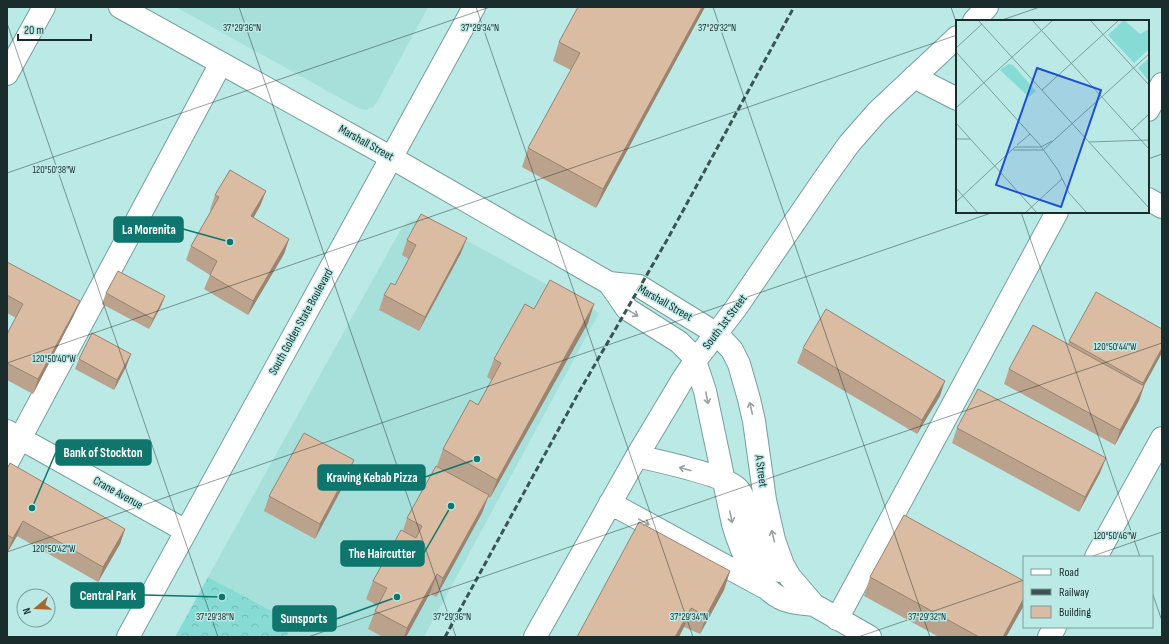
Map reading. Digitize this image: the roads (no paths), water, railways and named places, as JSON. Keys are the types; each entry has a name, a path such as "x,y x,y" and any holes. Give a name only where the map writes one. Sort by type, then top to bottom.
{"street":[{"path":"7,74 44,7"},
{"name":"Marshall Street","path":"120,7 392,158 609,283 639,286 717,334"},
{"name":"South Golden State Boulevard","path":"128,637 474,7"},
{"path":"975,20 987,7"},
{"name":"South 1st Street","path":"535,637 637,456 695,361 736,308 849,144 878,111 956,38"},
{"path":"7,463 14,435 220,63"},
{"path":"914,77 956,98"},
{"path":"1149,108 1162,84"},
{"path":"1149,200 1162,207"},
{"path":"837,619 1056,213"},
{"name":"Marshall Street","path":"609,283 627,309 679,342 695,361"},
{"name":"A Street","path":"717,334 732,350 739,364 754,421 769,522 783,565 790,577 814,605 870,637"},
{"name":"A Street","path":"695,361 705,390 733,524 737,538 748,563 767,588 781,599 814,605"},
{"name":"Crane Avenue","path":"14,435 186,531"},
{"path":"1097,556 1160,446"},
{"path":"637,456 723,479 738,488 742,495 752,530 765,555 775,567 790,577"},
{"path":"610,503 767,588"},
{"path":"1049,637 1054,628"}],"railway":[{"path":"445,637 579,392 667,240 794,7"}],"place":[{"name":"La Morenita","path":"230,242"},
{"name":"Kraving Kebab Pizza","path":"477,459"},
{"name":"The Haircutter","path":"451,506"},
{"name":"Bank of Stockton","path":"32,508"},
{"name":"Central Park","path":"222,597"},
{"name":"Sunsports","path":"397,597"}]}
